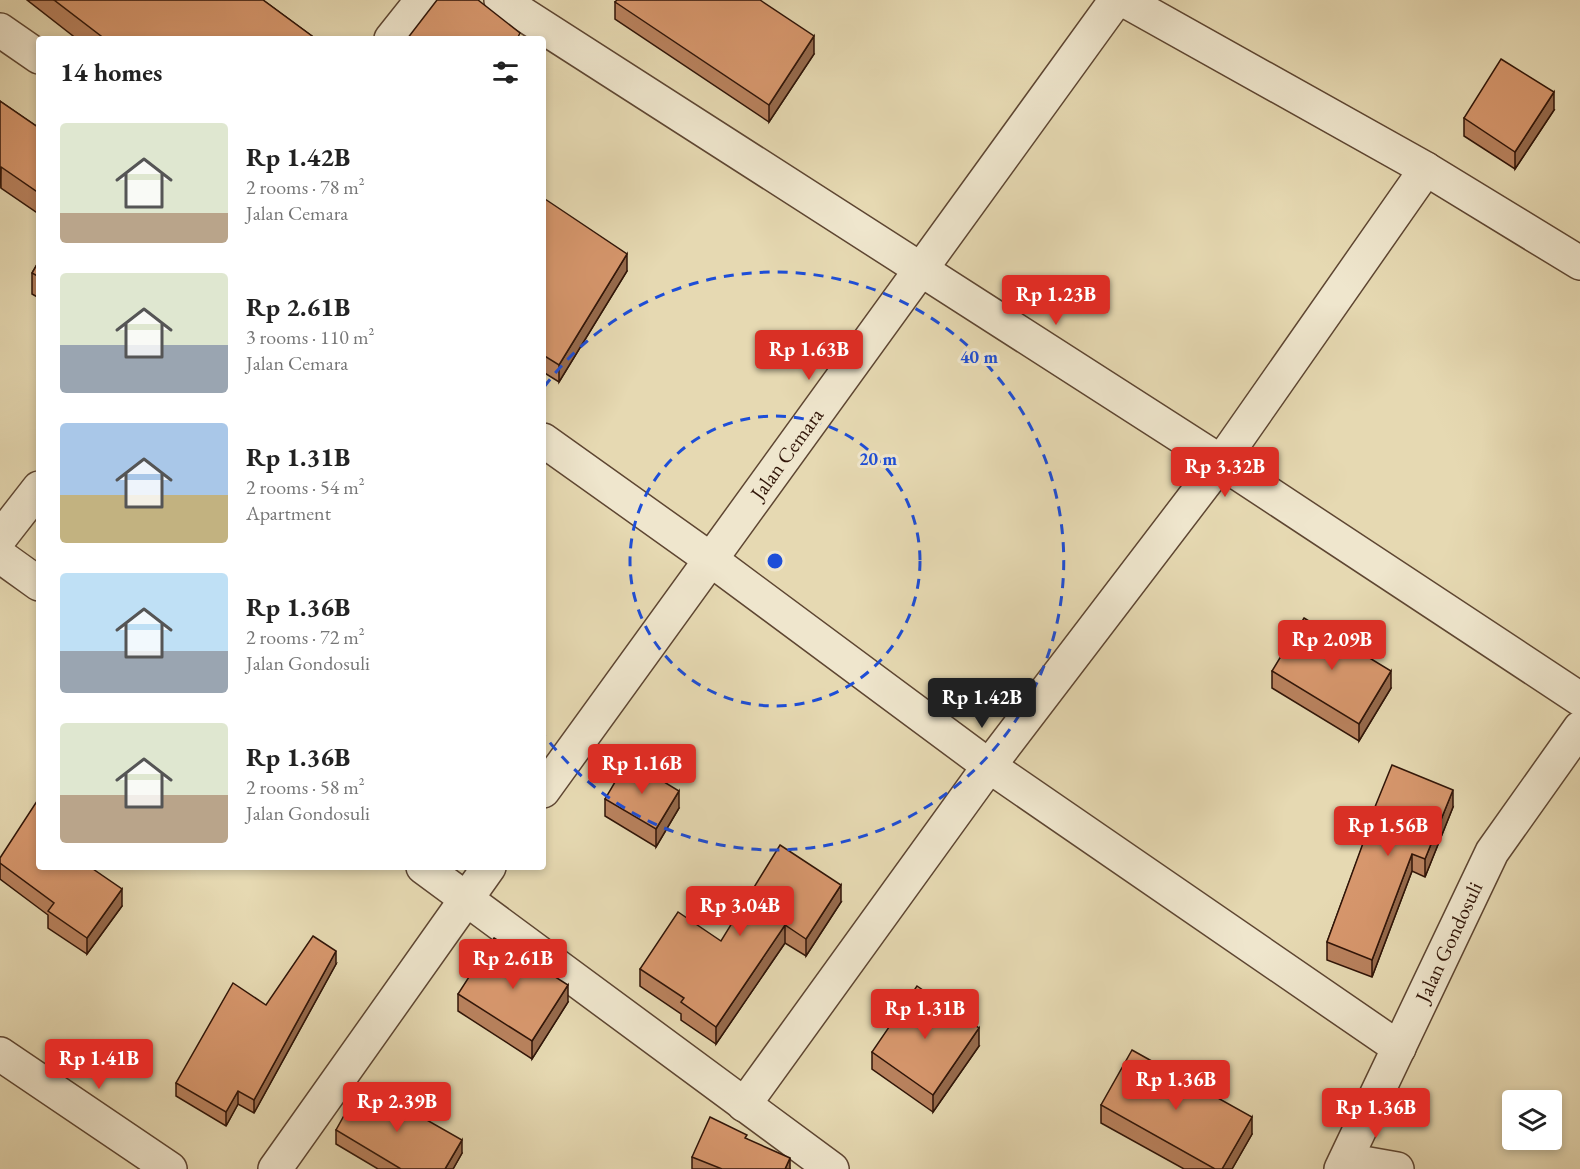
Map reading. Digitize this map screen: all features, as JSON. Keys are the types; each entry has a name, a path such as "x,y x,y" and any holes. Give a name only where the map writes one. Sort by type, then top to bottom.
{"street":[{"path":"393,36 422,0"},
{"path":"501,0 1221,462 1580,699"},
{"name":"Jalan Cemara","path":"546,787 922,271 1116,0"},
{"path":"1124,0 1426,169 1580,263"},
{"path":"0,30 36,55"},
{"path":"744,1105 989,766 1221,462 1426,169"},
{"path":"546,442 710,559 989,766 1399,1048"},
{"path":"0,538 36,492"},
{"path":"0,556 36,583"},
{"name":"Jalan Gondosuli","path":"1344,1165 1492,852 1580,728"},
{"path":"427,870 832,1169"},
{"path":"274,1169 487,870"},
{"path":"0,1054 170,1169"},
{"path":"1344,1165 1397,1169"}],"building":[{"path":"54,0 263,0 312,36 101,36"},
{"path":"437,0 478,0 520,33 518,36 409,36"},
{"path":"617,0 760,0 814,36 769,105 615,2"},
{"path":"1501,59 1554,92 1515,152 1464,118"},
{"path":"0,101 36,126 36,191 0,167"},
{"path":"546,200 627,254 559,365 546,357"},
{"path":"1304,618 1391,671 1359,724 1272,671"},
{"path":"628,760 679,791 656,829 605,799"},
{"path":"1392,765 1453,790 1425,859 1412,854 1372,960 1327,942 1366,835 1364,834"},
{"path":"36,803 36,870 94,870 122,889 87,938 48,911 54,903 0,863 0,858"},
{"path":"780,845 841,885 806,939 785,925 716,1027 681,1002 684,998 640,969 678,912 721,941"},
{"path":"313,936 336,951 254,1100 238,1091 226,1112 176,1083 233,983 266,1005"},
{"path":"494,938 568,985 532,1041 458,994"},
{"path":"917,986 979,1028 933,1095 872,1052"},
{"path":"1132,1050 1252,1117 1222,1169 1215,1169 1101,1105"},
{"path":"362,1083 462,1140 445,1169 401,1169 336,1130"},
{"path":"710,1117 747,1135 745,1138 790,1158 785,1169 722,1169 692,1157"}]}
